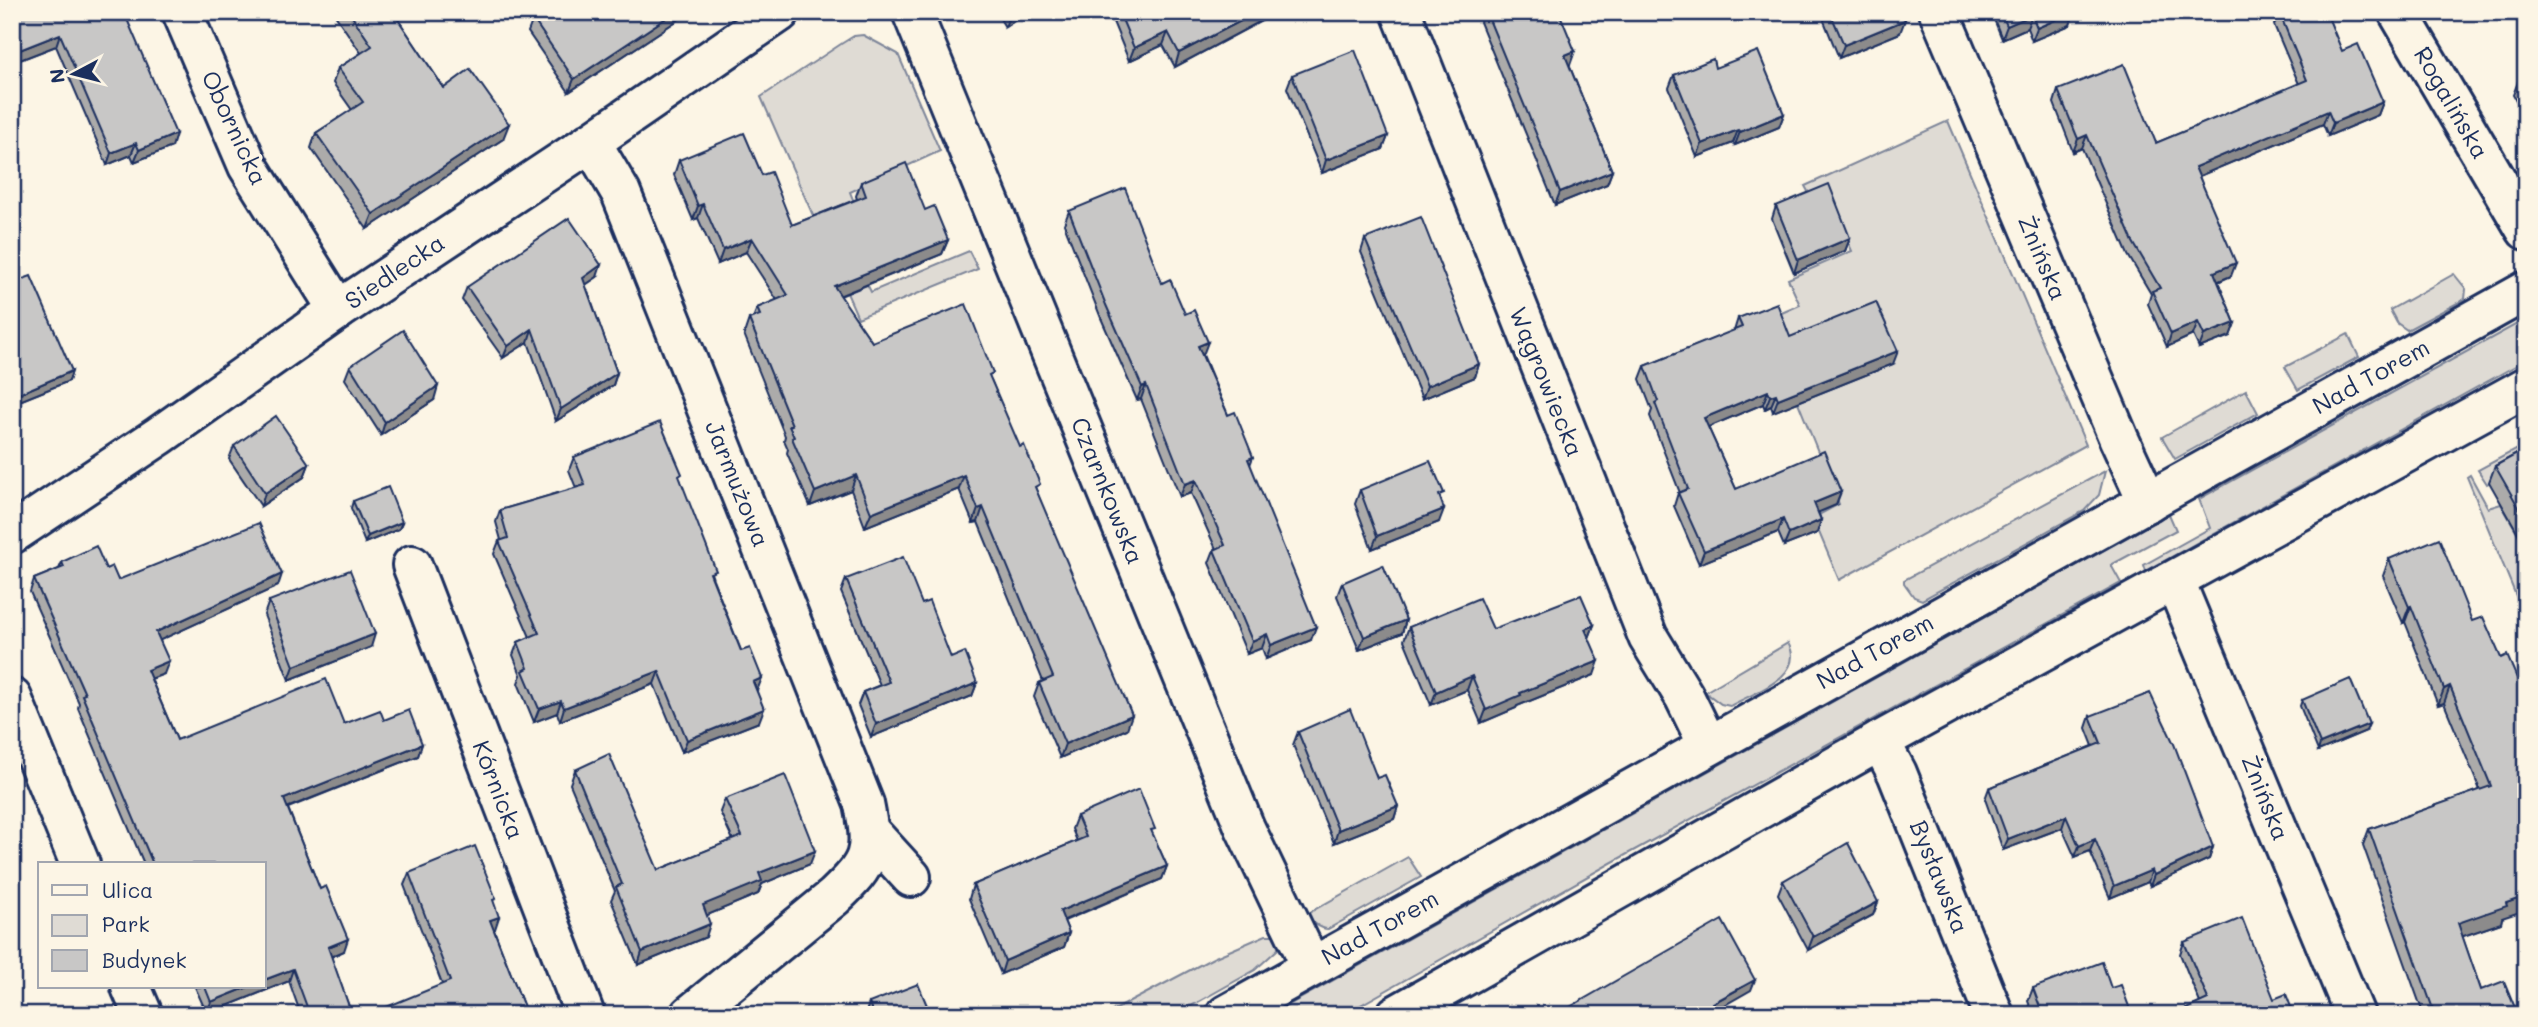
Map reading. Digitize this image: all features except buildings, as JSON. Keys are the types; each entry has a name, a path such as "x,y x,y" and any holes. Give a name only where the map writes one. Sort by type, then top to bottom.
{"street":[{"name":"Obornicka","path":"182,12 247,166 338,310"},
{"name":"Siedlecka","path":"12,534 780,12"},
{"name":"Czarnkowska","path":"912,12 1244,828 1311,966"},
{"name":"Wągrowiecka","path":"1401,12 1648,637 1684,696 1708,745"},
{"name":"Żnińska","path":"1939,12 2148,502"},
{"name":"Rogalińska","path":"2398,12 2526,230"},
{"name":"Jarmużowa","path":"591,142 627,205 864,803 870,832 868,858 852,880 690,1015"},
{"name":"Nad Torem","path":"1226,1015 2526,291"},
{"path":"1396,1015 1880,741 2526,387"},
{"name":"Kórnicka","path":"412,565 585,1015"},
{"name":"Żnińska","path":"2175,581 2355,1015"},
{"path":"12,698 79,862"},
{"name":"Bysławska","path":"1880,741 1897,773 1994,1015"},
{"name":"Jarmużowa","path":"870,832 911,877"},
{"path":"131,988 143,1015"}],"green space":[{"path":"863,35 898,54 940,151 850,192 856,207 835,218 871,292 969,251 978,269 858,318 761,97 854,36"},
{"path":"1948,121 2086,445 1839,580 1813,518 1839,504 1777,350 1777,315 1800,305 1788,279 1852,251 1826,191 1811,197 1805,186"},
{"path":"2454,274 2466,289 2465,299 2407,330 2397,323 2390,310"},
{"path":"2526,319 2526,360 2146,571 2144,565 2210,528 2199,499"},
{"path":"2348,334 2359,357 2298,390 2285,367"},
{"path":"2246,390 2258,413 2175,459 2162,437"},
{"path":"2526,444 2526,462 2487,484 2478,470"},
{"path":"2105,471 2099,495 2084,511 1922,600 1914,597 1904,583 1904,580"},
{"path":"2470,475 2488,508 2501,504 2526,548 2526,620 2467,477"},
{"path":"2169,514 2176,530 2111,565 2121,583 1611,863 1343,1015 1271,1015"},
{"path":"1788,643 1792,655 1790,665 1775,682 1730,706 1721,704 1705,692"},
{"path":"1408,857 1421,877 1328,929 1308,917 1307,914"},
{"path":"1266,935 1274,935 1277,938 1278,949 1255,970 1175,1015 1105,1015 1213,958"}]}
